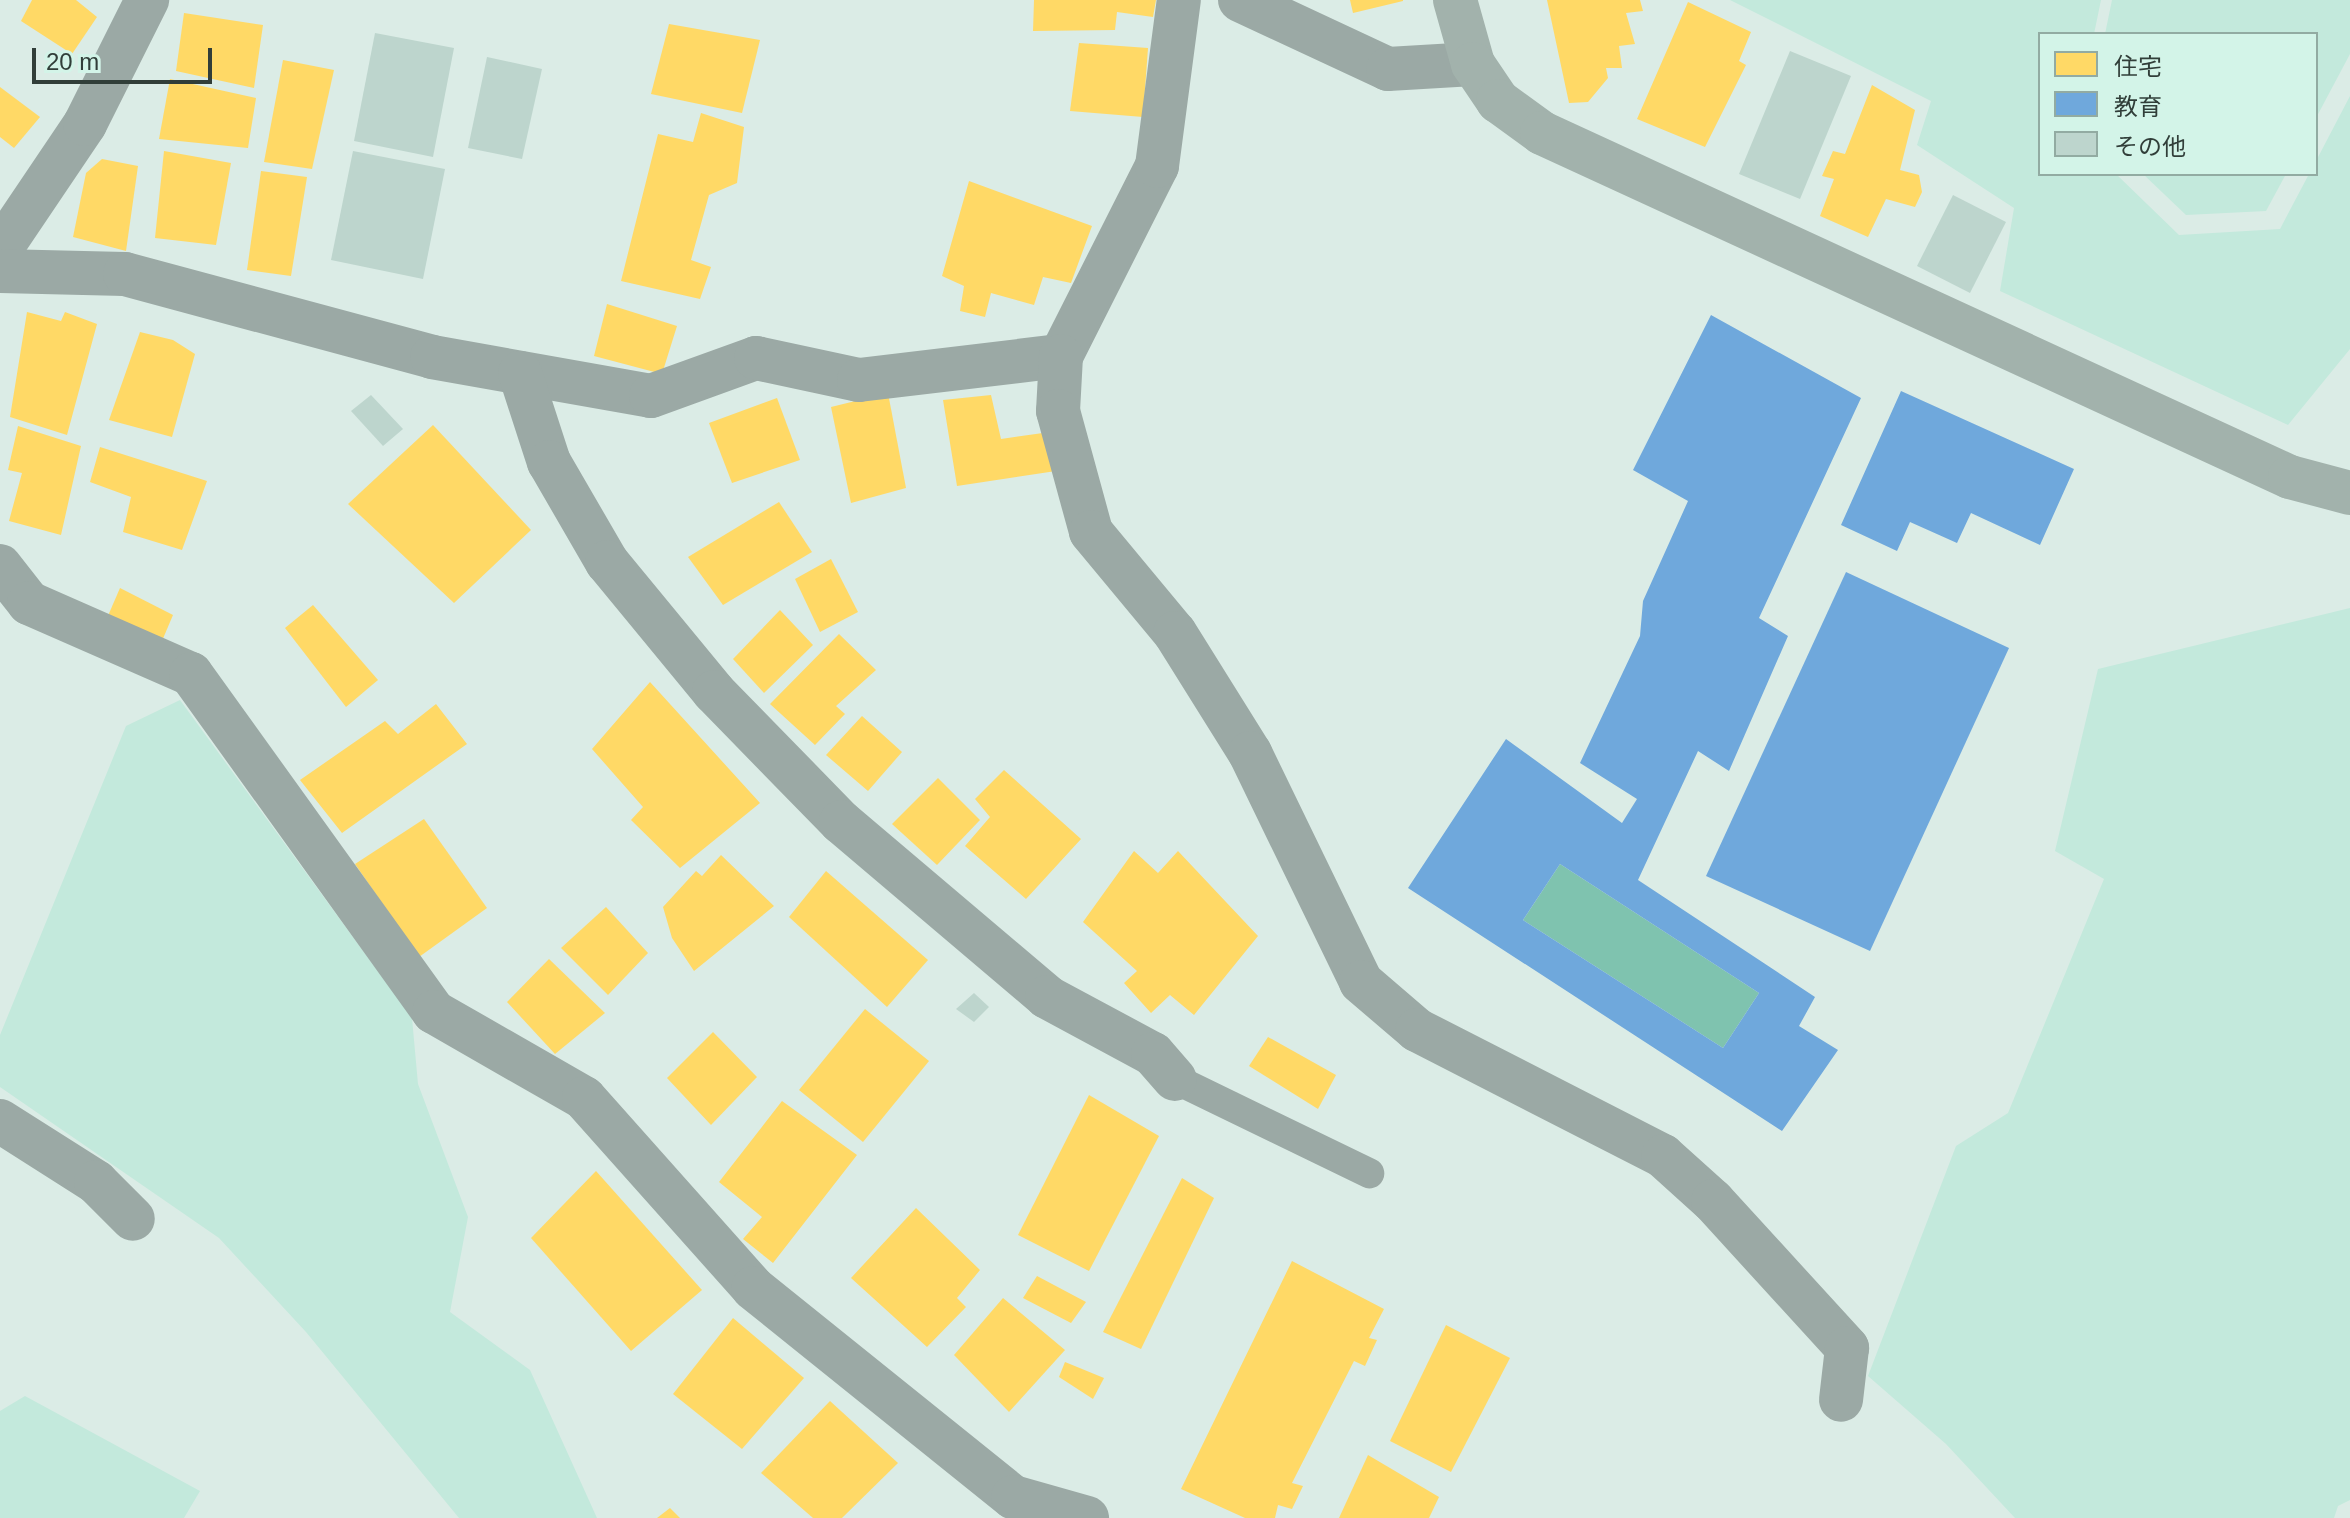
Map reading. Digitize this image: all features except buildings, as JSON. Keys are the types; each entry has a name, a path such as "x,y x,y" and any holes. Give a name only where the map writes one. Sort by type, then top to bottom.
{"street":[{"path":"0,250 85,124 147,0"},
{"path":"1179,0 1157,166 1061,356 1058,411 1091,532 1175,633 1250,753 1361,982 1417,1030 1663,1156 1713,1201 1847,1348 1841,1400"},
{"path":"1240,0 1388,69 1473,64"},
{"path":"1455,0 1473,64 1498,101 1542,133 2290,477 2350,493"},
{"path":"0,271 125,274 432,357 651,396 756,358 859,380 1061,356"},
{"path":"520,373 549,462 607,562 714,692 841,822 1047,997 1153,1054 1175,1079"},
{"path":"0,566 29,603 191,674 434,1012 584,1098 753,1288 1013,1497 1087,1518"},
{"path":"0,1121 96,1182 133,1219"}],"lane":[{"path":"1175,1079 1369,1173"}],"shaded area":[{"path":"1730,0 2101,0 2094,32 2038,32 2038,176 2118,176 2179,235 2280,229 2308,176 2318,176 2318,157 2350,96 2350,349 2288,425 2000,291 2014,208 1917,145 1931,101"},
{"path":"2112,0 2350,0 2350,54 2318,114 2318,32 2105,32"},
{"path":"2145,176 2285,176 2266,211 2186,215"},
{"path":"2350,608 2350,1500 2338,1506 2334,1518 2015,1518 1946,1444 1868,1376 1956,1146 2008,1113 2104,879 2055,851 2098,669"},
{"path":"180,700 412,1018 418,1084 468,1217 450,1312 530,1370 597,1518 459,1518 306,1332 219,1238 0,1087 0,1035 126,726"},
{"path":"1560,864 1759,993 1723,1048 1523,920"},
{"path":"25,1396 200,1491 184,1518 0,1518 0,1411"}]}
